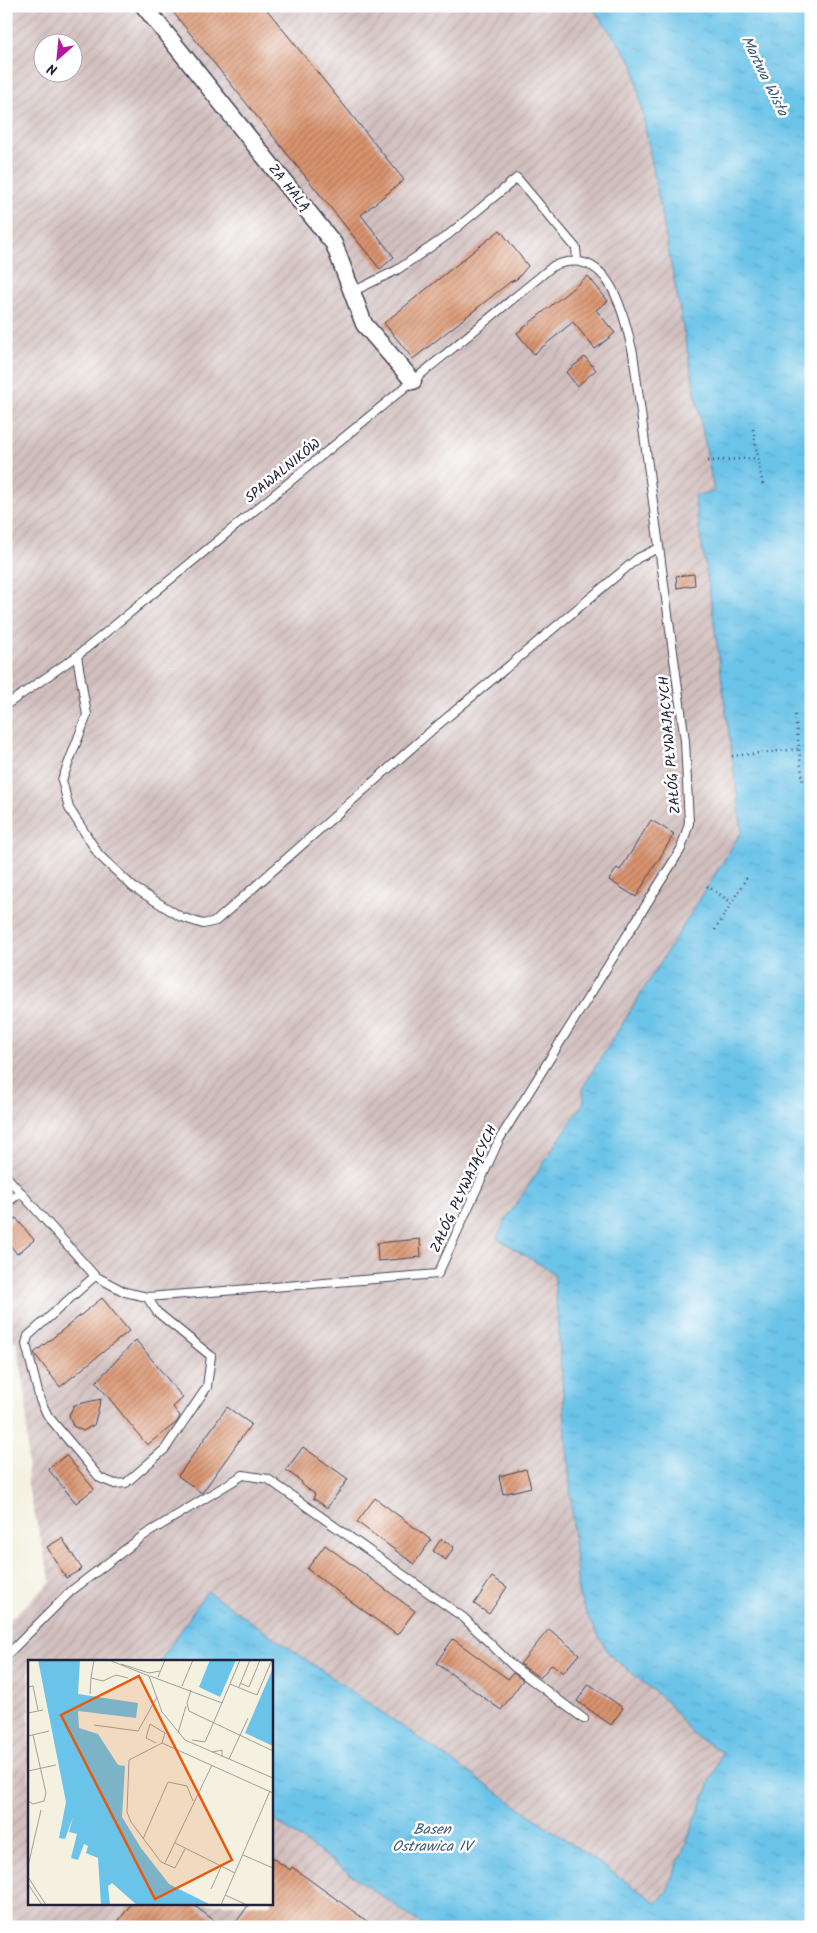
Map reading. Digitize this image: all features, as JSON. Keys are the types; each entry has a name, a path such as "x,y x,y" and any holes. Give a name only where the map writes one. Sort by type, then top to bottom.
{"street":[{"name":"ZA HALĄ","path":"144,6 334,244 364,324 413,381"}],"lane":[{"path":"352,292 397,270 441,240 517,178 576,248 577,260"},
{"name":"SPAWALNIKÓW","path":"6,705 77,656 553,266 565,261 577,260"},
{"name":"ZAŁÓG PŁYWAJĄCYCH","path":"147,1296 438,1274 500,1140 681,849 689,823 685,741 633,353 622,307 608,281 592,266 577,260"},
{"path":"77,656 87,715 62,780 68,808 99,855 133,887 181,917 204,924 216,921 425,737 638,558 659,548"},
{"path":"6,1176 95,1276 125,1292 147,1296 157,1312 211,1356 207,1388 165,1449 126,1483 115,1484 100,1478 48,1416 40,1400 26,1344 28,1336 95,1276"},
{"path":"6,1204 21,1192"},
{"path":"6,1656 71,1591 143,1536 201,1503 242,1475 268,1479 456,1612 513,1666 584,1719"}],"path":[{"path":"753,429 763,486"},
{"path":"708,461 757,458"},
{"path":"795,716 803,783"},
{"path":"732,756 798,749"},
{"path":"715,930 747,877"},
{"path":"707,886 731,903"}],"shaded area":[{"path":"6,6 591,6 633,63 714,491 694,497 713,614 742,831 583,1087 584,1102 507,1218 554,1273 578,1592 587,1616 610,1655 668,1703 692,1734 722,1751 667,1892 657,1903 644,1927 6,1927 6,1623 51,1582 28,1487 26,1398 17,1341 6,1341"}],"water":[{"path":"591,6 811,6 811,1927 426,1927 272,1819 272,1660 161,1660 207,1591 657,1903 667,1891 722,1752 692,1734 668,1703 610,1655 587,1616 578,1592 554,1273 497,1238 507,1218 584,1102 583,1087 742,831 713,614 694,496 714,491 633,63"}],"building":[{"path":"168,6 264,6 404,180 361,215 394,257 380,269"},
{"path":"500,230 528,266 517,279 510,282 413,359 384,323"},
{"path":"588,276 608,301 596,310 615,333 595,349 573,322 534,354 517,333"},
{"path":"585,357 596,370 577,386 566,372"},
{"path":"694,574 695,585 677,588 676,576"},
{"path":"651,820 674,834 636,897 609,880 617,868 620,870"},
{"path":"16,1218 34,1240 17,1254 6,1240 6,1226"},
{"path":"420,1239 421,1257 378,1261 377,1243"},
{"path":"102,1298 129,1331 60,1387 34,1353"},
{"path":"136,1340 183,1398 173,1407 180,1416 177,1422 147,1445 96,1382"},
{"path":"101,1399 94,1425 83,1431 73,1426 69,1415 74,1405"},
{"path":"227,1407 251,1424 202,1493 178,1476"},
{"path":"303,1447 348,1479 327,1508 313,1498 315,1494 286,1470"},
{"path":"66,1455 94,1489 76,1503 48,1469"},
{"path":"526,1469 531,1487 503,1494 499,1476"},
{"path":"375,1498 431,1540 414,1564 357,1522"},
{"path":"62,1538 82,1569 66,1578 47,1547"},
{"path":"441,1539 454,1547 446,1560 433,1551"},
{"path":"325,1545 415,1611 397,1635 307,1569"},
{"path":"492,1577 507,1587 489,1614 474,1604"},
{"path":"549,1629 579,1654 563,1673 552,1664 540,1678 520,1664"},
{"path":"453,1639 508,1679 513,1673 523,1680 501,1710 436,1663"},
{"path":"589,1684 623,1708 611,1725 577,1701"},
{"path":"272,1858 290,1870 292,1867 375,1927 233,1927 248,1906 272,1906"},
{"path":"130,1906 195,1906 223,1927 114,1927"}],"water label":[{"name":"Martwa Wisła","path":"764,76"},
{"name":"Basen Ostrawica IV","path":"432,1838"}]}
